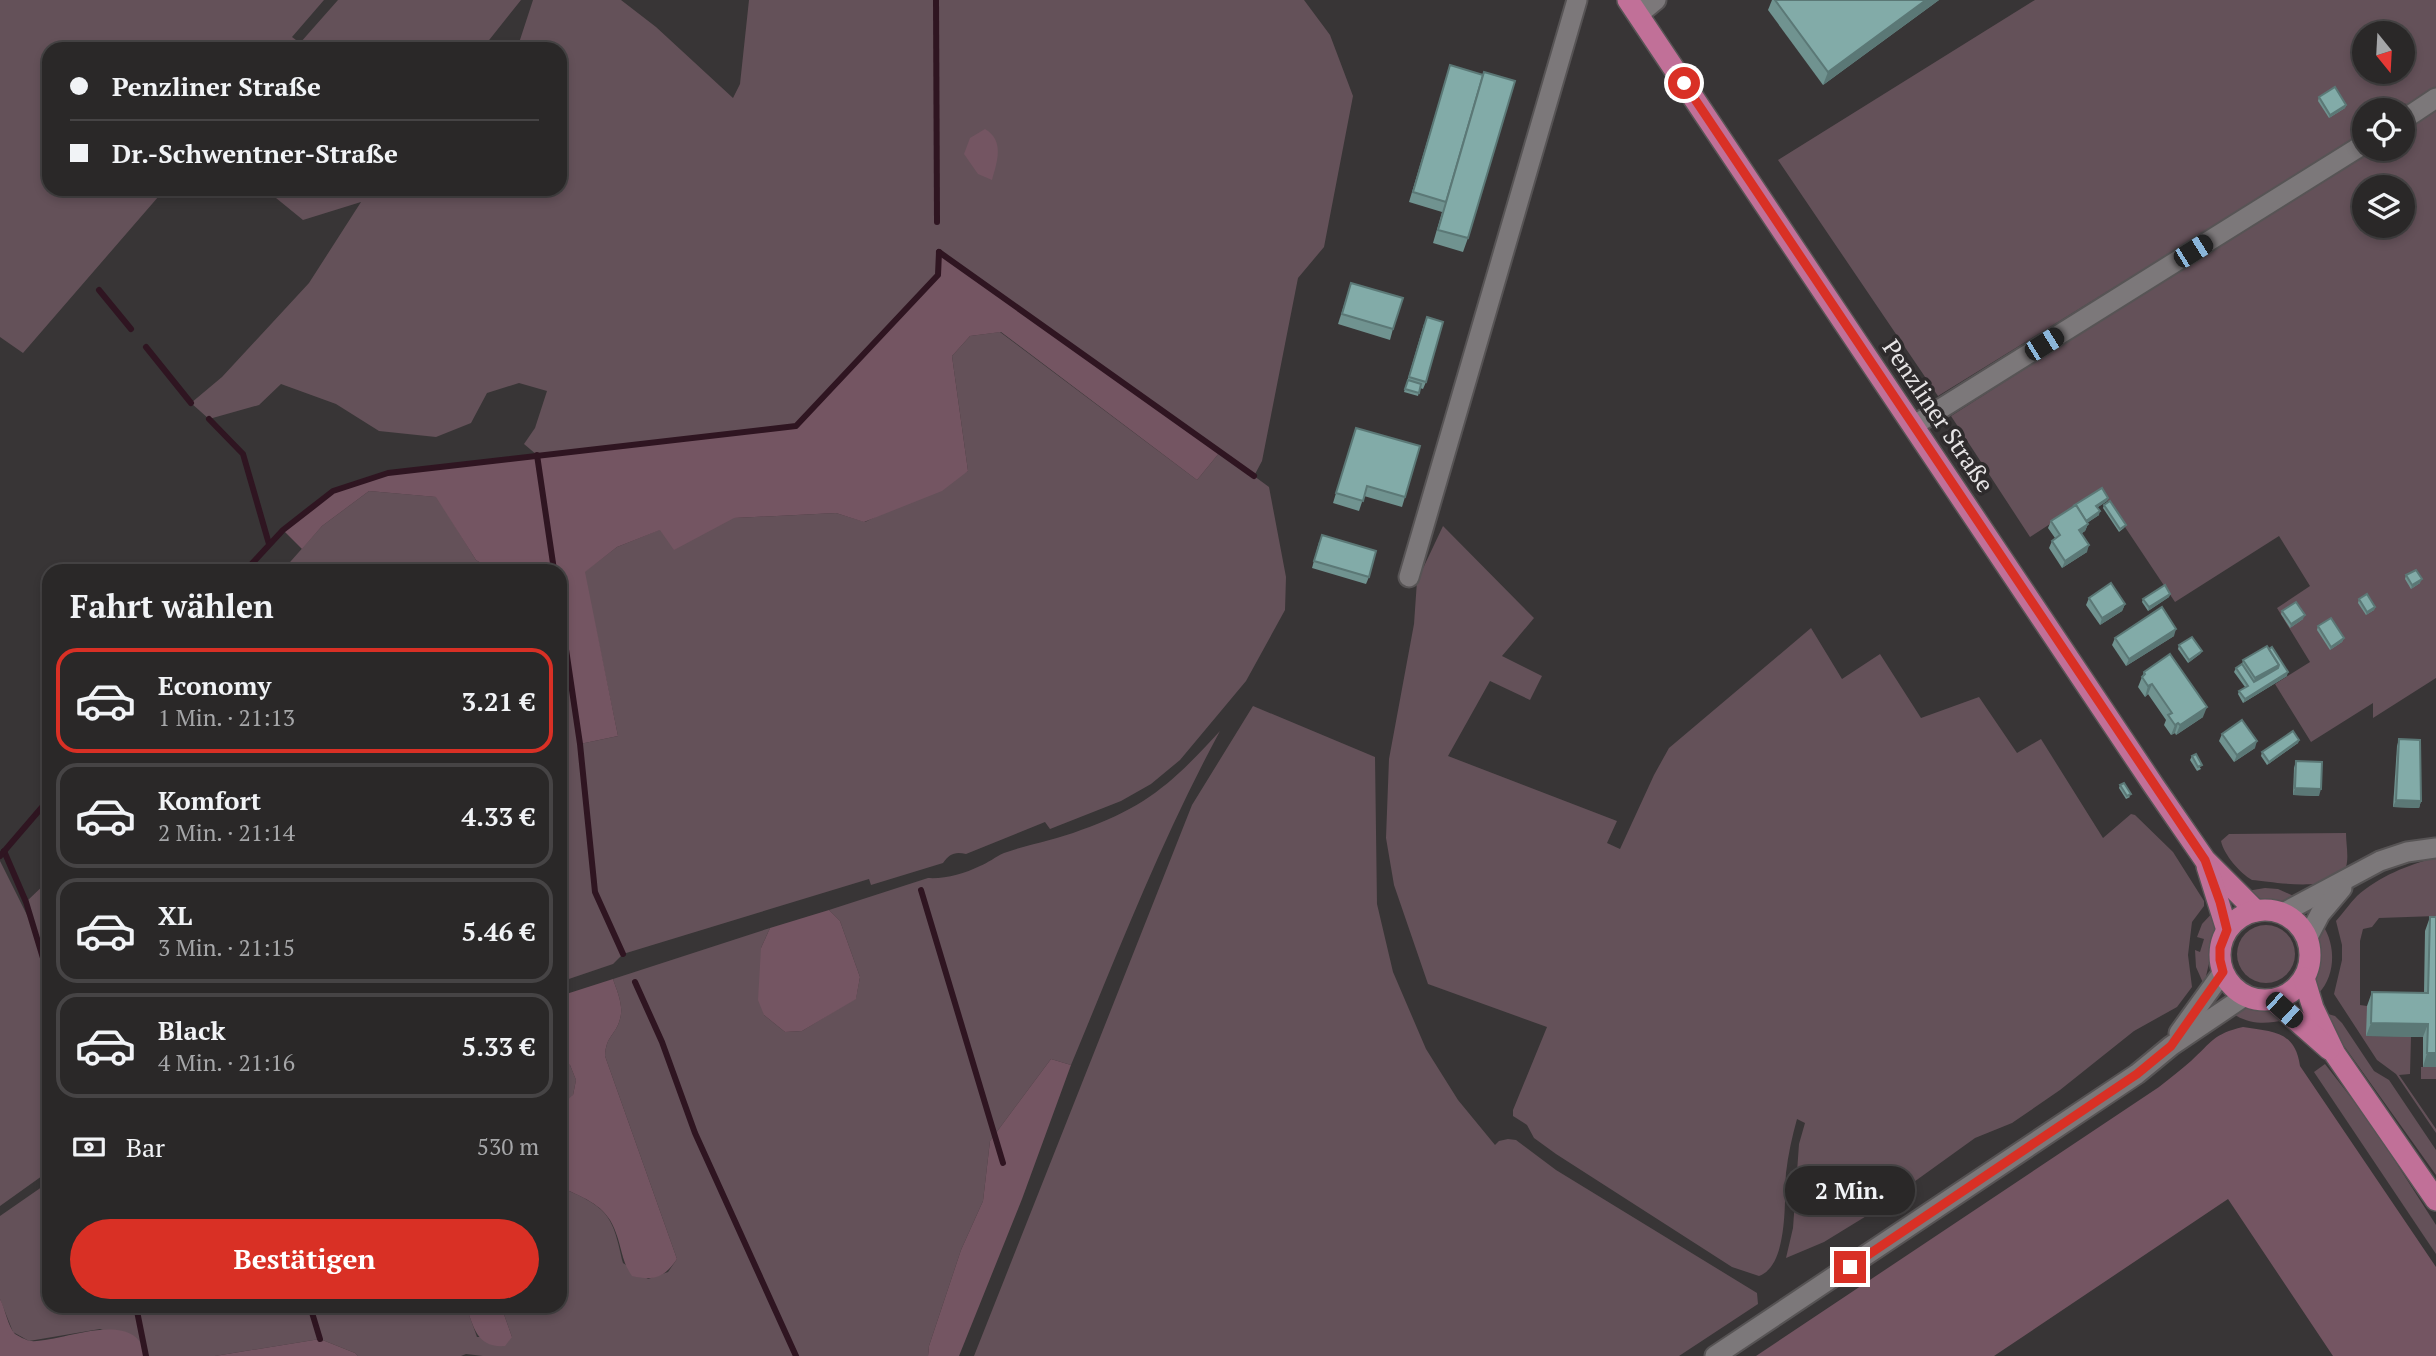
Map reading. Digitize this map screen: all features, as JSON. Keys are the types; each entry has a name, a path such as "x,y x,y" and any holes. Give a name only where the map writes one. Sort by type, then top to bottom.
{"main road":[{"name":"Penzliner Straße","path":"1633,7 2205,860 2256,911"},
{"name":"Penzliner Straße","path":"2205,860 2227,930"},
{"path":"2271,910 2283,914 2298,924 2307,939 2310,956 2304,978 2296,988 2273,1000 2245,996 2231,985 2223,972 2220,948 2227,930 2241,917 2256,911 2271,910"},
{"path":"2304,978 2335,1054 2436,1200"},
{"path":"2273,1000 2335,1054"}],"street":[{"path":"1409,577 1577,0"},
{"path":"1633,7 1656,0"},
{"path":"2415,112 2436,98"},
{"path":"1913,426 2352,152"},
{"path":"2283,914 2380,861 2407,852 2436,848"},
{"path":"2307,939 2320,914 2348,880"},
{"path":"2171,1046 2223,972"},
{"path":"1715,1356 2126,1081 2171,1046 2245,996"}],"shaded area":[{"path":"0,0 324,0 292,37 299,42 42,42 42,196 159,196 23,353 0,337"},
{"path":"338,0 521,0 488,42 301,42"},
{"path":"533,0 621,0 656,27 733,98 740,84 749,0 1304,0 1330,35 1353,96 1324,247 1298,278 1262,461 1254,476 1269,487 1286,577 1285,610 1246,681 1180,760 1151,784 1121,801 1050,829 1045,822 966,854 953,854 943,863 871,885 869,879 623,954 613,964 567,980 567,661 580,744 618,736 584,572 617,547 659,530 537,455 524,444 535,428 547,391 519,383 487,393 471,423 436,437 379,431 336,404 281,384 259,405 209,419 191,403 222,377 309,283 361,202 303,220 274,196 567,196 567,42 519,42","holes":["939,253 1220,452 1197,480 1000,332 970,336 952,356 968,471 865,522 836,513 734,518 657,441 796,426 938,275"]},
{"path":"2035,0 2436,0 2436,91 2415,103 2415,98 2352,98 2352,141 1938,396 1778,160"},
{"path":"2436,107 2436,678 2373,718 2373,703 2311,742 2275,684 2310,662 2277,608 2310,586 2279,536 2175,602 2101,491 2030,537 1951,416 2352,160 2415,161 2415,120"},
{"path":"985,129 995,140 998,152 992,180 978,174 964,154 970,138"},
{"path":"939,252 1220,452 1197,480 1001,332 970,336 952,356 968,471 942,491 864,522 836,513 734,518 674,550 660,530 617,547 585,572 618,736 580,744 567,661 567,564 482,564 476,560 436,497 369,491 322,526 302,549 283,530 333,491 388,473 796,426 938,275"},
{"path":"369,491 437,497 476,560 482,564 288,564 322,526"},
{"path":"1443,526 1534,618 1502,656 1542,676 1530,700 1490,681 1448,756 1617,821 1607,843 1620,849 1669,748 1811,628 1842,679 1880,654 1921,718 1979,697 2017,753 2041,739 2103,838 2131,814 2135,815 2173,852 2204,901 2204,906 2192,922 2188,955 2192,987 2177,1007 2134,1031 2060,1090 2012,1123 1975,1138 1868,1215 1824,1242 1786,1258 1793,1228 1799,1144 1805,1123 1797,1119 1787,1166 1783,1230 1776,1259 1769,1269 1759,1276 1732,1267 1556,1154 1534,1138 1527,1125 1513,1116 1513,1110 1547,1027 1428,984 1394,885 1386,838 1389,759 1414,624 1417,581"},
{"path":"1253,706 1375,757 1377,904 1393,972 1426,1049 1458,1100 1495,1145 1499,1141 1516,1140 1556,1170 1757,1293 1758,1304 1679,1356 974,1356 1192,805"},
{"path":"1220,731 1160,854 1071,1065 1051,1059 990,1141 983,1201 961,1250 928,1356 358,1356 320,1339 215,1356 146,1356 143,1345 100,1329 29,1341 13,1332 0,1299 0,1216 42,1187 42,1313 468,1313 477,1337 512,1337 503,1313 567,1313 567,1190 592,1203 607,1217 616,1235 623,1263 648,1279 668,1272 677,1259 605,1056 607,1044 621,1014 620,999 613,979 770,928 761,948 764,1015 785,1032 802,1031 856,998 860,977 840,921 829,910 928,878 961,874 1004,853 1062,837 1104,821 1142,802 1188,764"},
{"path":"2346,833 2346,867 2340,875 2318,884 2252,880 2233,863 2221,841 2229,834"},
{"path":"2436,858 2436,916 2379,918 2372,927 2363,929 2360,941 2360,1005 2367,1006 2367,1036 2411,1037 2410,1074 2399,1075 2436,1129 2436,1133 2396,1074 2377,1060 2334,994 2342,960 2342,945 2336,921 2357,896 2374,883 2405,868"},
{"path":"0,861 30,921 26,902 42,887 42,1176 0,1206"},
{"path":"2278,889 2298,898 2271,903 2259,900 2247,891"},
{"path":"2216,909 2216,933 2204,985 2196,967 2195,950 2200,952 2204,939 2197,937 2202,924"},
{"path":"829,910 840,921 860,977 856,999 802,1031 785,1032 764,1015 758,1000 761,948 770,928"},
{"path":"2322,924 2330,942 2332,962 2327,981 2315,997 2318,940"},
{"path":"2260,925 2272,925 2287,933 2295,948 2295,960 2287,975 2272,983 2260,983 2245,975 2237,960 2237,948 2245,933"},
{"path":"613,979 620,999 621,1014 607,1044 605,1056 677,1259 663,1274 652,1278 632,1276 608,1217 590,1201 567,1190 567,1102 573,1095 576,1080 567,1064 567,994"},
{"path":"2248,1005 2264,1008 2284,1020 2255,1022 2242,1019 2229,1011"},
{"path":"2322,1015 2335,1016 2342,1023 2374,1071 2389,1080 2436,1150 2436,1175"},
{"path":"2243,1027 2272,1032 2293,1045 2300,1066 2436,1267 2436,1356 2333,1356 2228,1199 1994,1356 1756,1356 2159,1087 2219,1036"},
{"path":"1051,1059 1071,1065 1022,1199 959,1356 928,1356 961,1250 983,1201 990,1141"},
{"path":"567,1064 576,1080 567,1110"},
{"path":"2325,1064 2370,1122 2436,1225 2436,1254 2314,1072"},
{"path":"2421,1067 2436,1067 2436,1079 2421,1079"},
{"path":"0,1299 13,1331 26,1340 113,1330 128,1333 139,1341 146,1356 0,1356"},
{"path":"468,1313 503,1313 512,1337 505,1346 496,1346 482,1340 474,1329"},
{"path":"320,1339 358,1356 215,1356"}],"building":[{"path":"1775,0 1926,0 1828,72"},
{"path":"1450,65 1483,75 1446,202 1413,192"},
{"path":"1484,72 1515,81 1468,238 1438,230"},
{"path":"2335,87 2346,105 2330,115 2319,97"},
{"path":"1351,283 1403,298 1393,329 1342,314"},
{"path":"1427,317 1443,322 1426,382 1409,377"},
{"path":"1408,380 1421,384 1419,393 1405,389"},
{"path":"1356,428 1420,446 1405,497 1367,486 1363,501 1336,493"},
{"path":"2102,488 2108,498 2096,506 2100,511 2086,521 2076,505 2073,506"},
{"path":"2110,501 2126,525 2120,529 2104,505"},
{"path":"2076,505 2088,524 2079,530 2089,545 2065,561 2052,541 2060,535 2051,521"},
{"path":"1322,535 1376,551 1369,577 1314,561"},
{"path":"2416,570 2422,579 2412,585 2406,575"},
{"path":"2111,583 2125,604 2102,618 2089,598"},
{"path":"2165,585 2170,594 2149,607 2143,599"},
{"path":"2367,594 2375,607 2367,612 2359,599"},
{"path":"2296,602 2305,615 2291,624 2282,611"},
{"path":"2162,607 2176,629 2129,659 2115,638"},
{"path":"2331,618 2344,638 2331,647 2318,626"},
{"path":"2192,637 2202,651 2189,660 2179,645"},
{"path":"2267,646 2279,665 2255,678 2243,660"},
{"path":"2272,647 2288,672 2245,699 2239,691 2248,686 2236,668 2242,664 2254,682 2263,677 2279,665 2269,649"},
{"path":"2170,654 2207,707 2180,725 2175,725 2168,715 2172,713 2152,684 2148,686 2142,677 2144,672"},
{"path":"2242,720 2257,741 2237,755 2222,734"},
{"path":"2293,731 2299,740 2269,762 2262,752"},
{"path":"2399,739 2420,740 2421,801 2396,800"},
{"path":"2196,754 2202,765 2198,767 2192,756"},
{"path":"2296,761 2322,762 2321,789 2295,788"},
{"path":"2124,783 2131,794 2127,796 2120,785"},
{"path":"2430,917 2436,917 2436,1053 2427,1053 2428,1024 2371,1023 2372,992 2428,993"}],"waterway":[{"path":"936,0 937,222"},
{"path":"939,252 1254,476"},
{"path":"252,564 283,530 333,491 388,473 796,426 938,275 939,252"},
{"path":"99,290 131,329"},
{"path":"146,347 191,403"},
{"path":"209,419 243,454 269,544"},
{"path":"537,455 553,564"},
{"path":"567,656 580,744 595,892 623,954"},
{"path":"0,856 42,807"},
{"path":"4,851 26,902 42,955"},
{"path":"921,890 1003,1163"},
{"path":"635,982 662,1042 695,1133 796,1356"},
{"path":"137,1313 146,1356"},
{"path":"312,1313 320,1339"}],"route":[{"path":"1684,83 2205,860 2227,930 2220,948 2223,972 2171,1046 2137,1074 1850,1267"}]}
